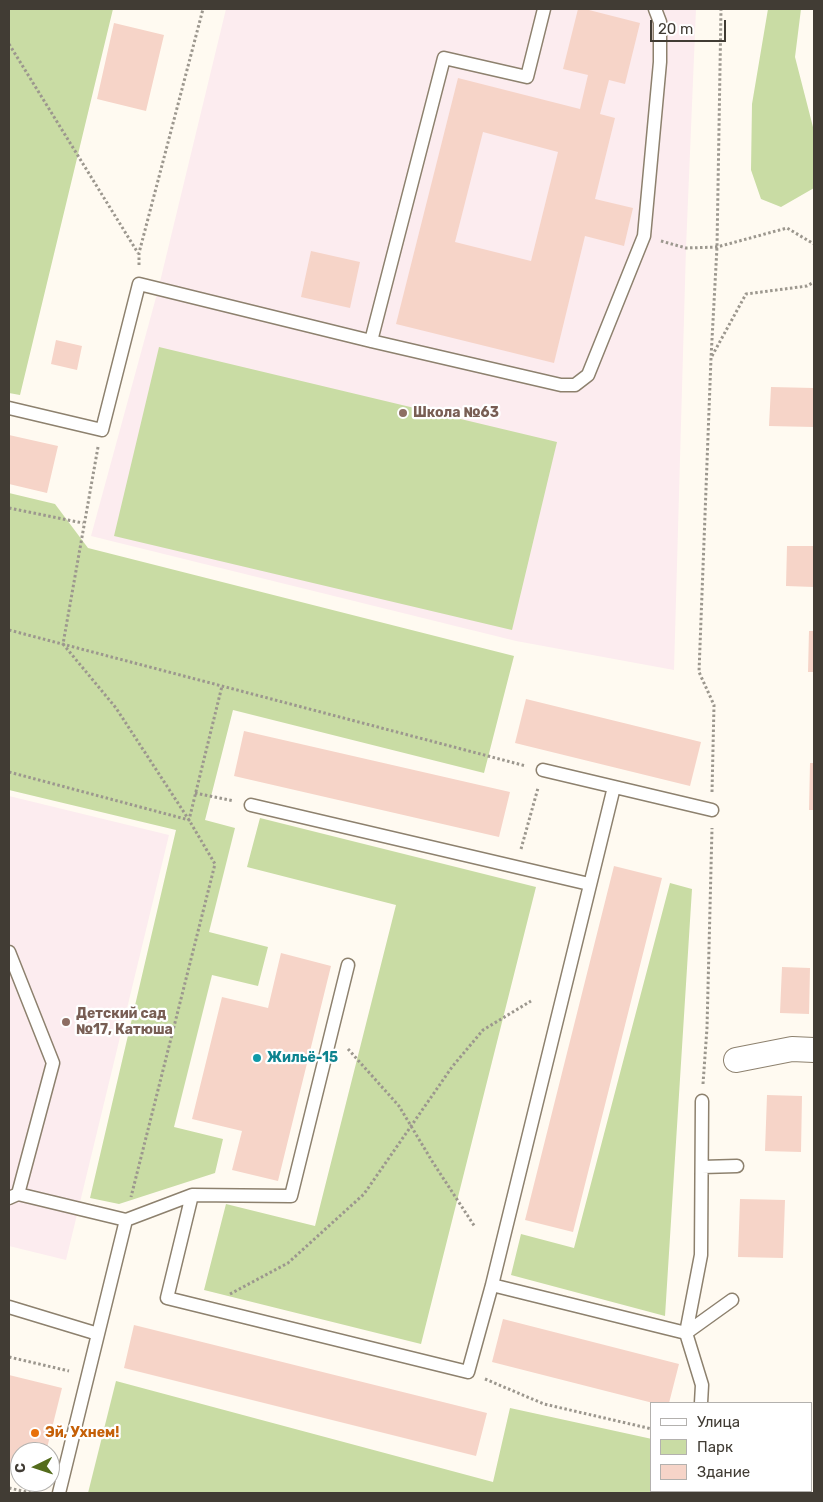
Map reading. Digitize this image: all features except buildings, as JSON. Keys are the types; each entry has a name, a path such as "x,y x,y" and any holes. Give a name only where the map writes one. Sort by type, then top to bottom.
{"street":[{"path":"736,1060 792,1049 814,1050"}],"lane":[{"path":"371,341 444,58 527,77 544,9"},
{"path":"9,408 102,430 139,284 371,341 561,385 575,385 588,375 644,236 660,62 660,22 656,9"},
{"path":"543,770 712,810"},
{"path":"192,1195 167,1298 468,1372 492,1285 614,787"},
{"path":"251,805 589,884"},
{"path":"9,952 53,1063 14,1196 126,1220 192,1195 291,1196 348,964"},
{"path":"701,1402 702,1385 686,1334 700,1255 702,1101"},
{"path":"702,1167 738,1166"},
{"path":"59,1493 126,1220"},
{"path":"492,1285 686,1334"},
{"path":"686,1334 732,1300"},
{"path":"9,1307 98,1334"}],"path":[{"path":"139,284 139,253 203,9"},
{"path":"702,1101 707,1028 714,705 699,672 717,247 721,9"},
{"path":"9,44 139,253"},
{"path":"644,236 686,248 717,247 787,228 814,244"},
{"path":"711,358 746,294 807,286 814,282"},
{"path":"102,430 83,523 63,644 116,708 189,820 215,864 126,1220"},
{"path":"9,508 83,523"},
{"path":"9,630 543,770 516,867"},
{"path":"189,820 222,686"},
{"path":"9,772 189,820"},
{"path":"195,793 251,805"},
{"path":"205,1308 288,1263 364,1194 452,1067 483,1030 531,1002"},
{"path":"331,1032 399,1106 475,1227"},
{"path":"9,1357 87,1376"},
{"path":"468,1372 544,1404 650,1429"},
{"path":"9,1488 31,1493"}],"shaded area":[{"name":"Школа №63","path":"226,9 696,9 686,248 674,670 516,641 91,536 158,290"},
{"name":"Детский сад №17, Катюша","path":"9,796 169,835 66,1260 9,1246"}],"green space":[{"path":"9,9 113,9 20,395 9,393"},
{"path":"768,9 801,9 795,57 814,131 814,188 781,207 761,199 751,170 752,104"},
{"path":"159,347 557,442 512,630 114,536"},
{"path":"9,493 55,504 88,548 514,656 484,773 233,710 205,820 235,828 209,932 268,947 258,986 212,975 174,1127 223,1139 215,1173 119,1204 90,1198 176,830 9,790"},
{"path":"260,818 536,887 421,1344 204,1290 226,1204 315,1226 396,905 247,867"},
{"path":"670,883 692,889 665,1316 511,1275 521,1234 574,1248"},
{"path":"116,1381 493,1482 510,1408 650,1439 650,1492 669,1492 669,1493 88,1493"}],"place":[{"name":"Школа №63","path":"403,413"},
{"name":"Детский сад №17, Катюша","path":"66,1022"},
{"name":"Жильё-15","path":"257,1058"},
{"name":"Эй, Ухнем!","path":"35,1433"}]}
